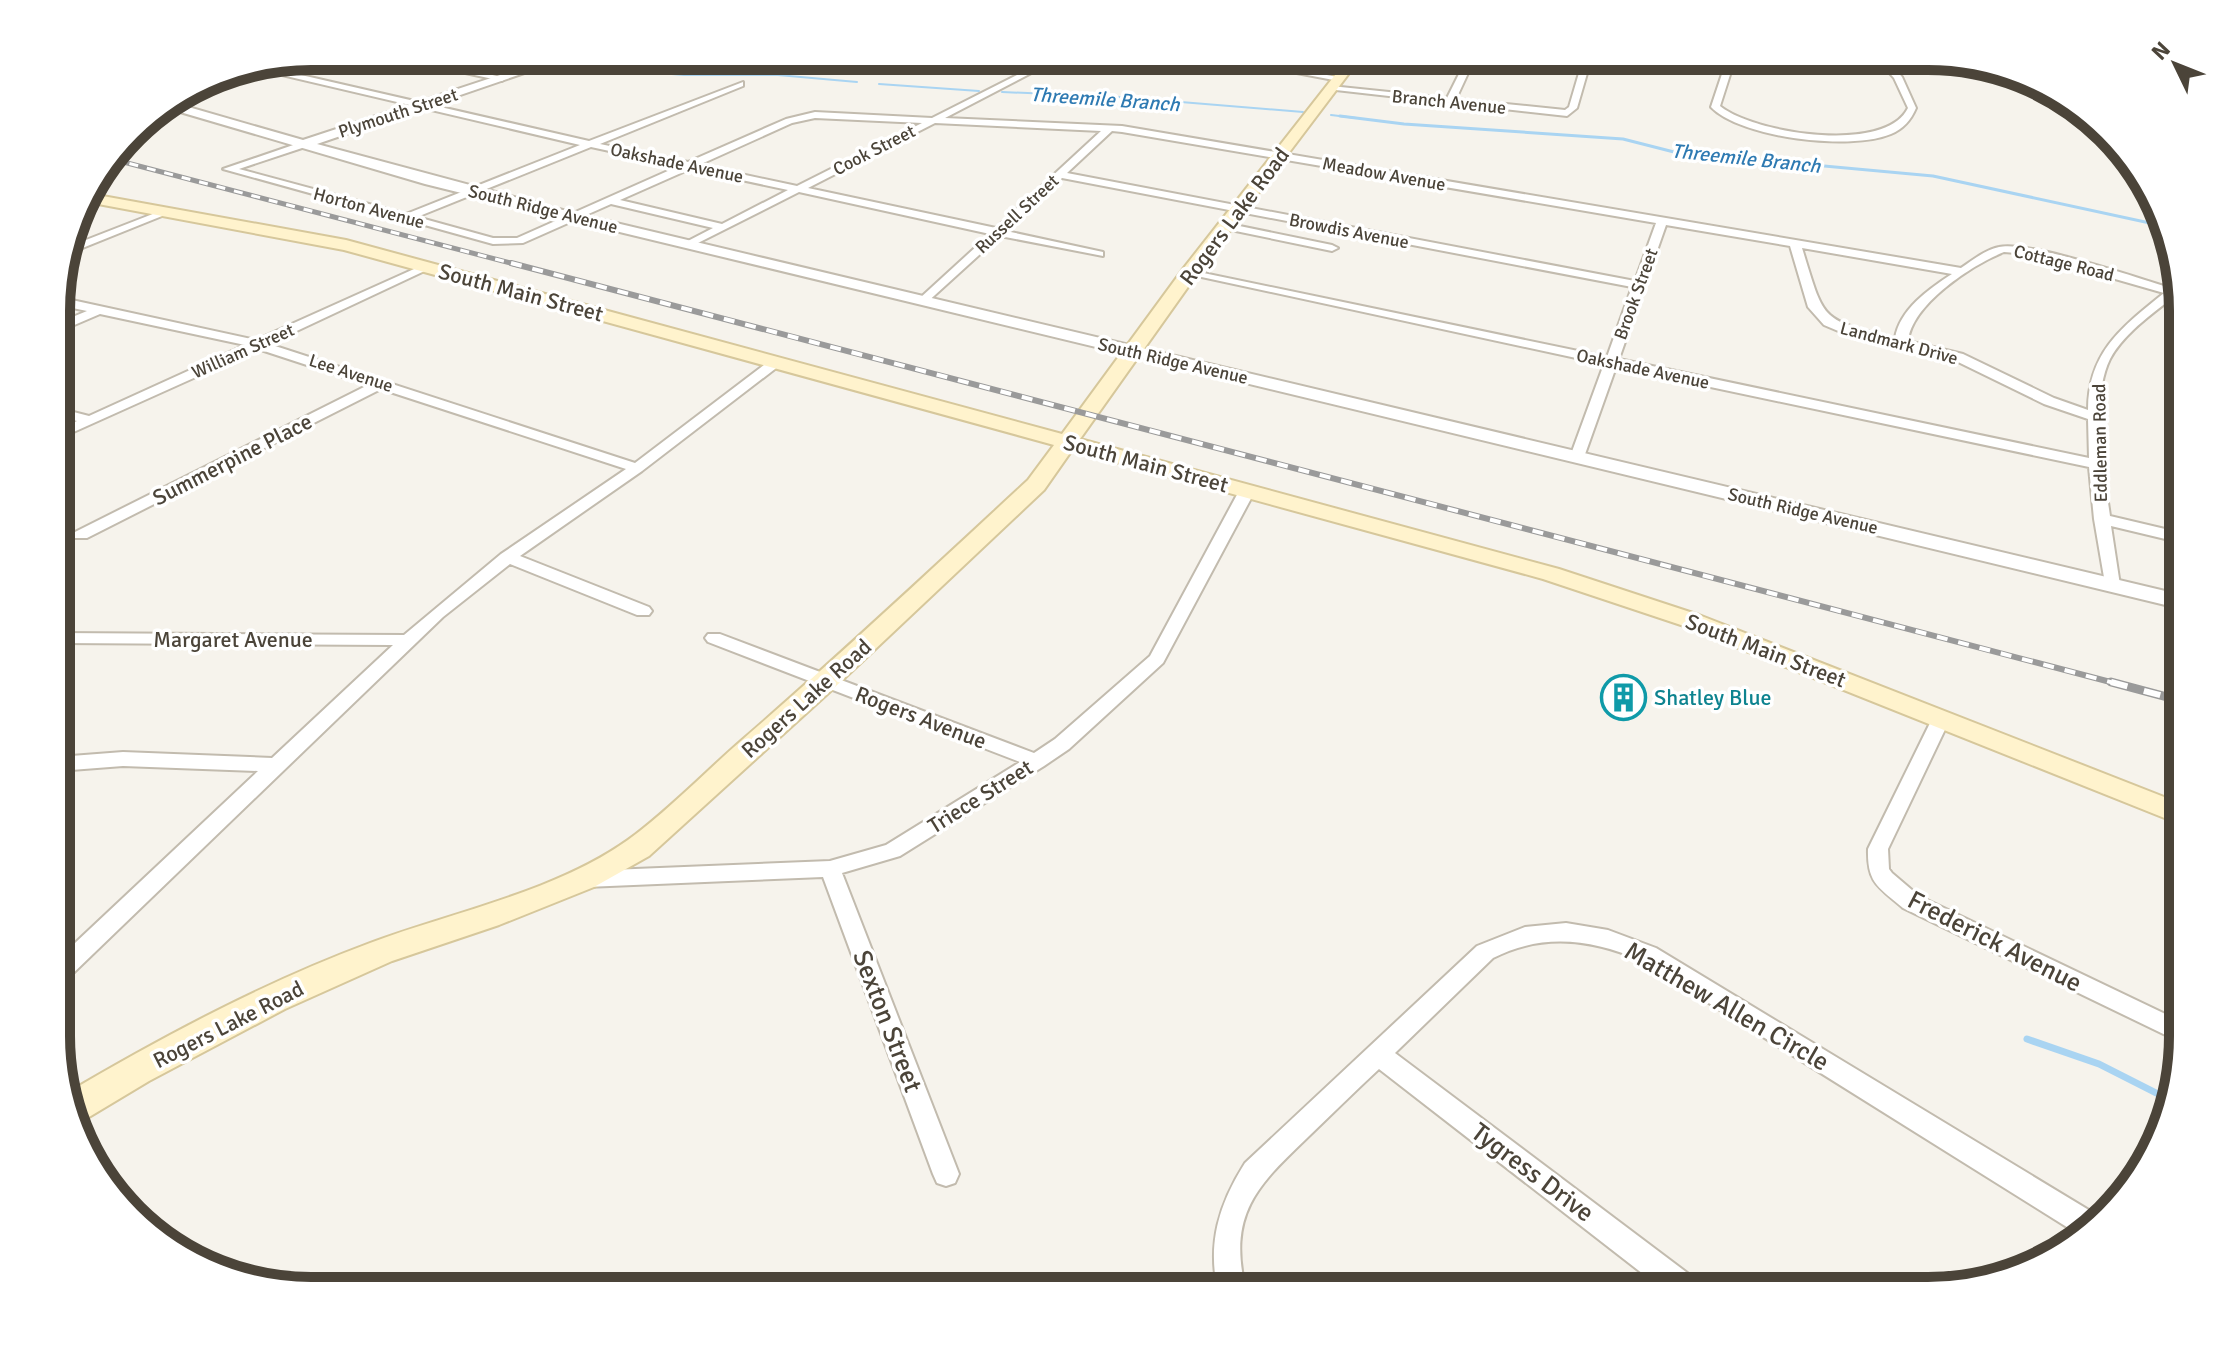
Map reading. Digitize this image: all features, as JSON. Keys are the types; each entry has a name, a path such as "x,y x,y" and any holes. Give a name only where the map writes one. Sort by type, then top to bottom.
{"main road":[{"name":"Rogers Lake Road","path":"80,1105 137,1070 273,999 381,952 488,916 583,879 638,848 826,681 1021,500 1048,471 1131,351 1346,70"},
{"name":"South Main Street","path":"98,199 346,245 1635,600 2168,809"}],"street":[{"path":"463,70 502,78"},
{"name":"Plymouth Street","path":"228,169 527,70"},
{"name":"Cook Street","path":"688,245 1033,70"},
{"name":"Branch Avenue","path":"1272,70 1335,84 1450,102 1567,113 1573,108 1584,70"},
{"path":"1450,102 1465,70"},
{"path":"1726,70 1715,99 1715,107 1724,116 1757,127 1850,137 1885,133 1909,116 1911,102 1905,87 1890,70"},
{"name":"Oakshade Avenue","path":"278,72 689,166 1099,254"},
{"path":"406,218 740,84"},
{"name":"South Ridge Avenue","path":"180,109 473,192 574,217 2168,599"},
{"name":"Meadow Avenue","path":"689,166 800,116 1110,128 1964,272"},
{"name":"Russell Street","path":"924,301 1110,128"},
{"path":"574,217 689,166"},
{"name":"Horton Avenue","path":"228,169 493,241 511,243 574,217"},
{"name":"Browdis Avenue","path":"1059,175 1639,285"},
{"path":"610,201 722,227"},
{"path":"80,247 167,212"},
{"name":"Brook Street","path":"1577,457 1662,221"},
{"path":"1225,226 1332,248"},
{"name":"Landmark Drive","path":"1795,243 1806,285 1822,318 1847,330 1958,357 2049,401 2096,417"},
{"name":"Cottage Road","path":"1901,343 1900,332 1907,317 1995,251 2014,249 2167,287"},
{"name":"William Street","path":"70,429 427,267"},
{"name":"Oakshade Avenue","path":"1189,273 2098,464"},
{"name":"Eddleman Road","path":"2112,585 2102,519 2096,390 2104,359 2122,337 2168,296"},
{"name":"Lee Avenue","path":"70,304 257,344 637,468"},
{"path":"70,323 99,310"},
{"path":"70,962 408,640 507,557 637,468 777,362"},
{"name":"Summerpine Place","path":"81,535 382,383"},
{"path":"70,415 90,420"},
{"name":"Triece Street","path":"583,879 830,869 893,851 1062,744 1157,659 1247,491"},
{"path":"2102,519 2168,535"},
{"path":"507,557 643,611"},
{"name":"Margaret Avenue","path":"70,638 408,640"},
{"name":"Rogers Avenue","path":"714,638 1037,761"},
{"name":"Frederick Avenue","path":"1941,719 1878,849 1878,870 1884,879 1911,902 2168,1026"},
{"path":"70,763 123,759 276,765"},
{"name":"Sexton Street","path":"830,869 946,1174"},
{"name":"Matthew Allen Circle","path":"1230,1276 1225,1249 1230,1217 1240,1193 1254,1172 1469,966 1503,941 1542,932 1601,936 1648,954 2082,1221"},
{"name":"Tygress Drive","path":"1378,1054 1669,1276"}],"waterway":[{"name":"Threemile Branch","path":"622,70 684,75 778,75 857,82"},
{"name":"Threemile Branch","path":"879,84 979,91"},
{"name":"Threemile Branch","path":"1002,92 1120,97 1303,112"},
{"name":"Threemile Branch","path":"1331,115 1356,118"},
{"name":"Threemile Branch","path":"1340,116 1356,118"},
{"name":"Threemile Branch","path":"1356,118 1623,139 1674,152 1933,176 2152,223"},
{"path":"2027,1039 2099,1064 2161,1095"}],"railway":[{"path":"123,162 518,265"},
{"path":"511,263 2118,684"},
{"path":"2111,682 2168,697"}],"place":[{"name":"Shatley Blue","path":"1623,697"}]}
